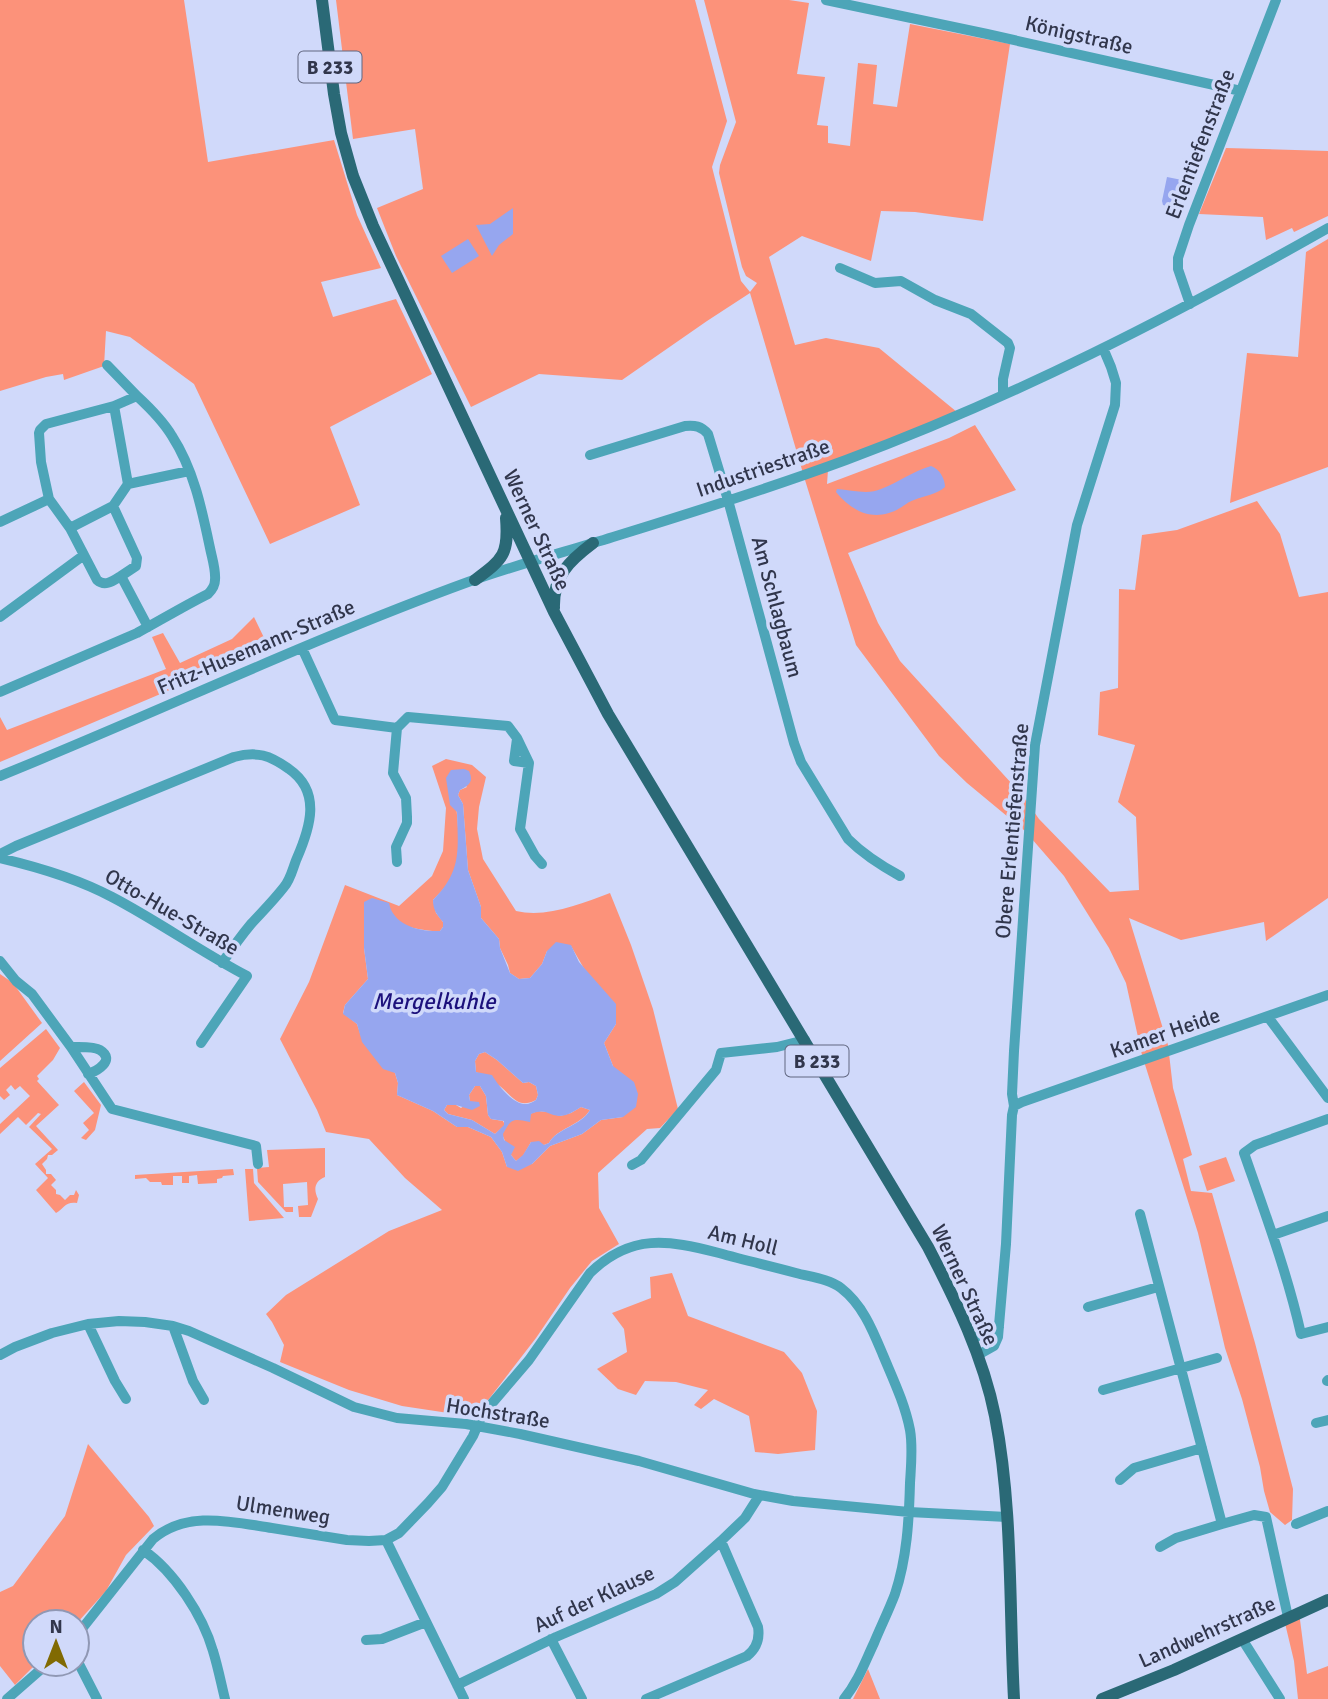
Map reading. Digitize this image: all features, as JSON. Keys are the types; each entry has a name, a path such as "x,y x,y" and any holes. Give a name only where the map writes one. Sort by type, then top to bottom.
{"main road":[{"name":"Werner Straße","path":"322,0 341,133 353,176 380,243 554,612 608,714 928,1247 972,1338 995,1413 1007,1517 1015,1697"},
{"path":"475,580 498,563 504,555 507,533 505,507"},
{"path":"554,612 554,595 563,570 574,557 593,543"},
{"name":"Landwehrstraße","path":"1102,1699 1328,1600"}],"street":[{"name":"Königstraße","path":"826,0 1241,91"},
{"name":"Erlentiefenstraße","path":"1190,304 1178,270 1178,258 1276,0"},
{"name":"Industriestraße","path":"531,562 728,500 925,429 1103,348 1190,304 1328,228"},
{"path":"840,268 875,283 901,281 935,300 971,314 1008,342 1010,348 1003,379 1003,395"},
{"name":"Obere Erlentiefenstraße","path":"978,1355 994,1346 999,1327 1035,745 1077,525 1115,405 1115,383 1103,348"},
{"path":"0,692 137,633 208,594 215,583 201,505 189,471 172,436 152,411 107,365"},
{"path":"113,506 138,562 133,569 107,583 100,582 70,528 49,499 41,462 40,429 46,424 114,406 137,396"},
{"path":"114,406 128,484"},
{"name":"Am Schlagbaum","path":"590,455 684,426 694,425 708,434 801,762 848,839 877,864 900,876"},
{"path":"70,528 113,506 128,484 189,471"},
{"path":"0,522 49,499"},
{"path":"0,617 84,555"},
{"name":"Fritz-Husemann-Straße","path":"0,776 395,610 531,562"},
{"path":"121,576 148,627"},
{"path":"302,648 335,720 397,728"},
{"path":"397,862 396,847 407,817 405,798 393,773 397,728 408,717 508,726 529,763 520,829 542,864"},
{"path":"0,856 16,845 218,763 246,754 260,754 276,760 295,773 309,797 311,808 307,834 286,885 249,926 222,962"},
{"name":"Otto-Hue-Straße","path":"0,856 65,876 111,896 247,976 201,1043"},
{"path":"0,961 32,995 71,1047 111,1109 256,1146 258,1164"},
{"name":"Kamer Heide","path":"1014,1106 1328,995"},
{"path":"1268,1017 1327,1096"},
{"path":"632,1165 641,1160 716,1070 721,1053 777,1047 805,1040"},
{"path":"71,1047 95,1048 103,1053 104,1065 88,1074"},
{"path":"1328,1119 1255,1145 1244,1153 1273,1235 1301,1334 1328,1327"},
{"path":"1140,1214 1222,1524"},
{"path":"1273,1235 1328,1216"},
{"name":"Am Holl","path":"477,1426 482,1415 529,1360 580,1286 601,1263 619,1251 662,1242 684,1245 826,1281 840,1287 870,1324 903,1406 910,1431 911,1459 903,1563 894,1595 860,1674 844,1699"},
{"path":"1088,1307 1158,1287"},
{"name":"Hochstraße","path":"0,1355 52,1333 88,1324 119,1321 173,1326 261,1363 354,1407 397,1418 477,1426 639,1461 760,1496 909,1512 1007,1517"},
{"path":"88,1324 114,1381 126,1399"},
{"path":"173,1326 193,1381 204,1400"},
{"path":"972,1338 999,1327"},
{"path":"1103,1390 1217,1358"},
{"path":"1316,1423 1328,1420"},
{"path":"464,1699 386,1540 399,1533 442,1487 477,1426"},
{"path":"1120,1480 1133,1468 1202,1448"},
{"name":"Auf der Klause","path":"457,1685 551,1639 656,1594 675,1582 721,1541 745,1518 760,1496"},
{"path":"1296,1524 1328,1511"},
{"path":"1160,1547 1177,1538 1222,1524 1254,1515 1266,1517 1288,1617"},
{"name":"Ulmenweg","path":"91,1616 144,1550 162,1532 186,1523 203,1520 231,1521 347,1540 386,1540"},
{"path":"646,1699 747,1656 757,1644 758,1627 721,1541"},
{"path":"144,1550 167,1569 200,1621 213,1649 225,1699"},
{"path":"366,1640 382,1639 426,1622"},
{"path":"551,1639 582,1699"},
{"path":"1242,1639 1280,1699"},
{"path":"7,1699 31,1678"},
{"path":"86,1678 97,1699"}],"shaded area":[{"path":"0,0 184,0 208,162 334,140 357,215 381,268 321,282 333,317 396,299 432,374 330,427 360,505 270,544 194,384 130,337 106,331 104,366 64,380 63,374 0,391"},
{"path":"336,0 695,0 727,121 712,167 741,281 750,292 757,283 746,276 742,267 719,173 736,122 704,0 789,0 809,3 797,74 825,77 817,125 828,126 828,143 850,146 858,63 877,65 873,104 897,107 910,24 1010,44 983,221 915,212 881,211 871,261 802,236 769,257 795,345 826,338 879,348 963,417 828,470 827,484 949,438 975,425 1016,490 848,553 878,623 900,661 1023,796 1039,819 1110,892 1139,890 1136,817 1118,802 1135,745 1098,735 1100,692 1118,688 1119,589 1135,590 1142,535 1177,530 1257,501 1280,534 1299,597 1328,592 1328,898 1266,941 1264,922 1181,940 1129,918 1168,1045 1173,1088 1192,1155 1183,1159 1191,1191 1212,1193 1293,1489 1292,1520 1285,1525 1270,1512 1242,1399 1225,1348 1198,1233 1142,1055 1126,983 1109,948 1064,876 1025,831 939,756 856,645 750,293 622,380 539,374 471,407 396,256 377,208 423,189 415,129 353,139"},
{"path":"1226,148 1328,151 1328,216 1294,232 1292,228 1266,240 1263,217 1199,214"},
{"path":"1328,239 1328,467 1230,503 1247,353 1298,357 1306,252"},
{"path":"254,617 269,648 0,762 0,717 7,730 166,669 152,637 163,633 180,663 232,639"},
{"path":"446,759 472,765 486,777 477,829 483,859 516,911 551,911 610,893 653,1009 678,1109 660,1128 647,1129 598,1173 599,1208 619,1244 592,1261 475,1417 402,1406 349,1390 280,1362 284,1345 266,1314 286,1295 389,1231 442,1210 405,1178 369,1139 326,1132 280,1039 309,982 345,885 399,906 432,876 443,851 446,808 432,766","holes":["451,770 467,787 460,790 458,795 463,804 468,870 481,907 481,918 499,939 510,973 519,979 530,978 542,964 547,951 571,946 616,1024 604,1043 613,1066 623,1117 601,1120 582,1134 550,1146 532,1164 507,1167 502,1152 491,1137 468,1127 457,1127 433,1111 397,1095 395,1073 363,1042 357,1024 343,1013 345,1005 368,979 364,948 364,910 420,929 440,931 443,927 433,900 451,878 457,858 458,820"]},
{"path":"0,974 13,983 42,1023 0,1061"},
{"path":"46,1029 60,1048 53,1060 37,1076 37,1081 59,1105 36,1126 58,1150 48,1155 42,1164 46,1174 51,1174 56,1180 51,1185 56,1194 65,1200 74,1195 76,1190 79,1195 77,1203 68,1204 56,1213 36,1190 48,1178 35,1164 52,1149 29,1127 41,1114 38,1113 26,1125 18,1117 0,1134 0,1124 30,1096 20,1086 15,1090 11,1085 6,1090 10,1095 4,1100 0,1096 0,1068"},
{"path":"485,1052 523,1083 529,1082 536,1086 536,1100 529,1103 519,1102 495,1082 476,1072 475,1061 479,1054"},
{"path":"84,1082 101,1105 95,1130 86,1140 81,1138 89,1130 83,1123 94,1113 74,1091"},
{"path":"475,1086 480,1086 486,1096 491,1119 503,1121 505,1125 495,1134 472,1120 448,1114 444,1110 447,1105 461,1108 470,1101 469,1095"},
{"path":"581,1107 590,1110 549,1143 544,1145 531,1142 523,1156 516,1161 511,1155 502,1134 510,1121 538,1111 560,1116"},
{"path":"325,1148 325,1177 316,1186 318,1199 311,1217 299,1217 298,1206 308,1205 307,1182 283,1184 284,1207 293,1207 293,1212 286,1212 258,1182 257,1168 269,1167 267,1150"},
{"path":"1226,1157 1235,1181 1207,1191 1199,1166"},
{"path":"233,1169 234,1175 223,1176 217,1179 217,1183 198,1184 197,1175 189,1176 189,1183 182,1183 182,1176 173,1176 173,1185 150,1182 146,1178 135,1179 135,1175"},
{"path":"245,1169 253,1169 254,1183 284,1218 249,1221"},
{"path":"672,1273 688,1316 784,1352 802,1373 817,1411 815,1450 778,1454 755,1452 749,1416 714,1399 701,1409 694,1405 708,1390 676,1382 645,1381 636,1395 618,1389 597,1369 627,1352 624,1329 612,1313 651,1298 650,1277"},
{"path":"88,1444 154,1526 126,1555 106,1591 91,1608 21,1608 22,1678 15,1685 0,1666 0,1592 13,1586 65,1516"},
{"path":"1299,1612 1307,1674 1328,1666 1328,1699 1298,1699 1294,1661 1284,1619"},
{"path":"868,1669 880,1699 853,1699"}],"water":[{"path":"1167,177 1187,181 1177,205 1171,207 1163,205 1162,201"},
{"path":"513,208 513,234 499,245 492,256 476,225 490,224"},
{"path":"468,239 479,256 452,273 441,256"},
{"path":"931,466 941,475 945,487 882,515 857,510 836,492 837,489 876,491"},
{"name":"Mergelkuhle","path":"451,770 469,771 470,783 460,790 458,795 463,804 468,870 481,907 481,918 499,939 510,973 519,979 530,978 556,942 571,945 579,962 616,1004 616,1024 604,1043 613,1066 634,1082 638,1094 636,1107 623,1117 601,1120 582,1134 550,1146 532,1164 518,1171 507,1167 502,1152 491,1137 468,1127 457,1127 433,1111 397,1095 395,1073 383,1069 362,1042 357,1024 343,1014 345,1005 368,979 364,948 364,902 372,898 389,903 391,911 408,926 440,931 443,927 433,900 449,879 456,859 457,812 450,805 446,778","holes":["485,1052 523,1083 529,1082 536,1086 536,1100 526,1104 516,1101 502,1089 492,1075 476,1072 475,1061 479,1054","475,1086 480,1086 486,1096 488,1115 491,1119 504,1121 504,1125 495,1134 472,1120 448,1114 444,1110 447,1105 472,1110 480,1106 479,1102 470,1101 469,1095","581,1107 590,1110 581,1120 549,1143 544,1145 539,1141 531,1142 516,1161 511,1155 515,1147 504,1140 503,1134 513,1121 530,1122 531,1114 536,1112 562,1116"]}]}
